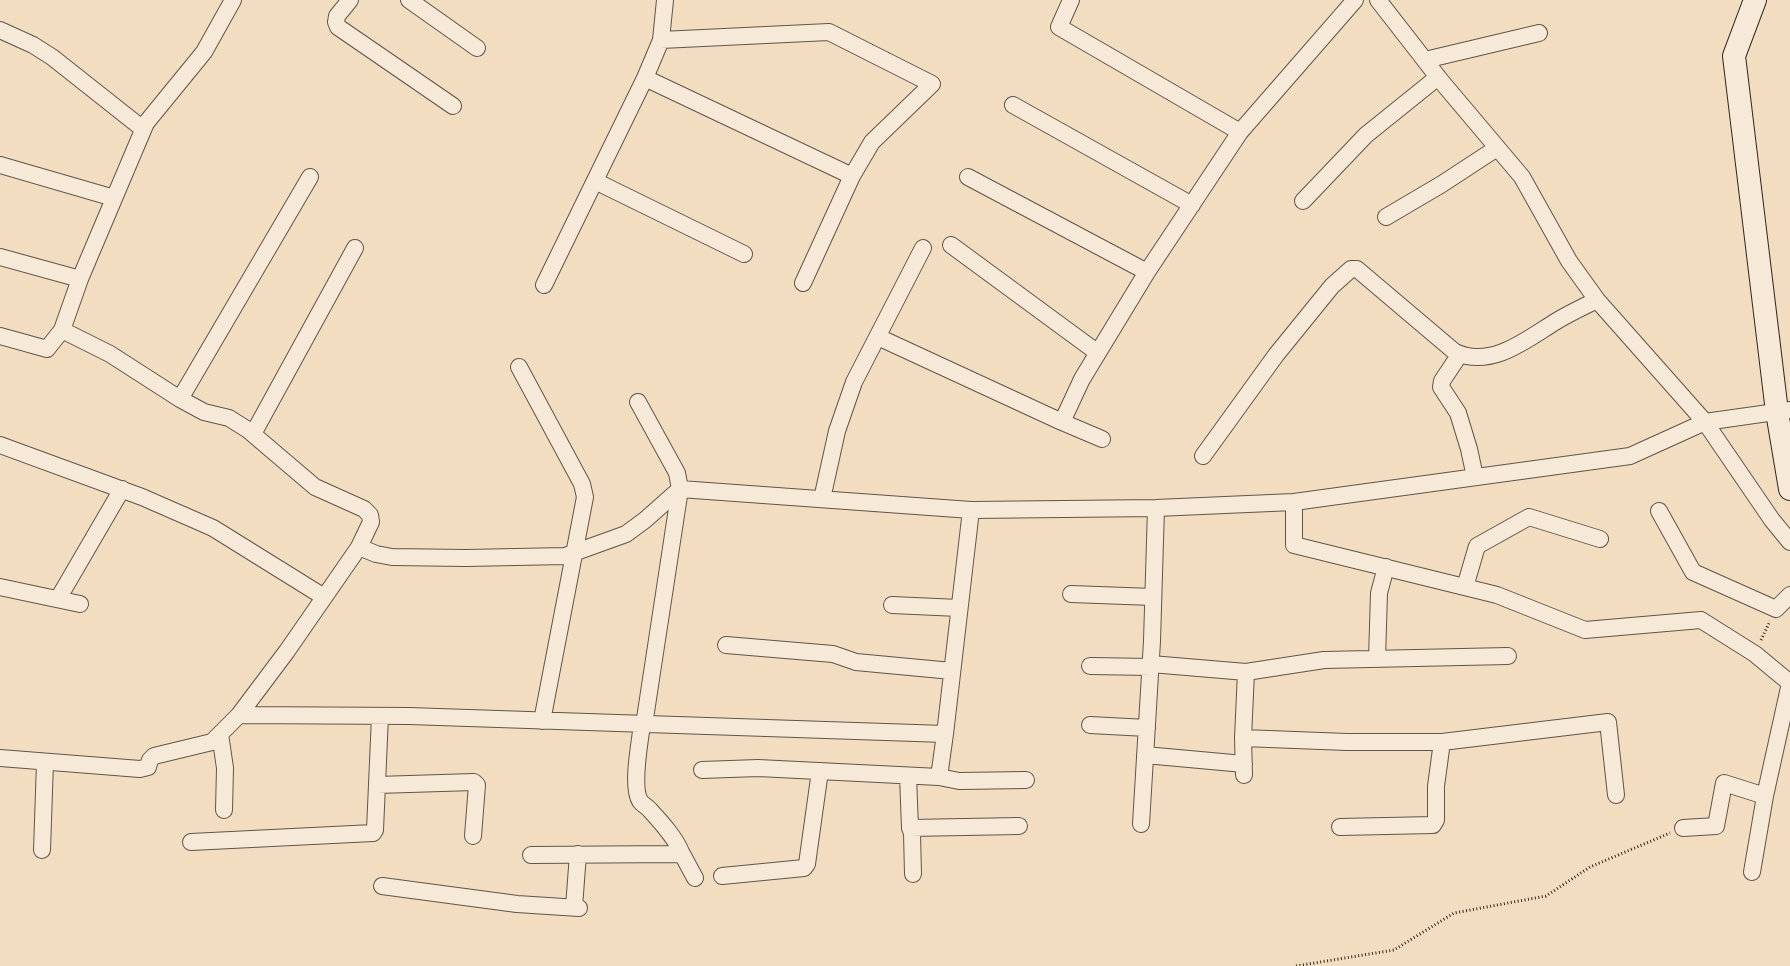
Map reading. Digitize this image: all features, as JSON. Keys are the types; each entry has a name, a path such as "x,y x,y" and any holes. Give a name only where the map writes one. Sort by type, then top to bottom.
{"main road":[{"path":"1755,0 1734,56 1784,411 1790,489"}],"street":[{"path":"0,336 47,349 62,330 80,279 146,123 204,52 233,0"},
{"path":"350,0 337,16 336,22 338,27 453,106"},
{"path":"409,0 477,48"},
{"path":"544,285 645,78 661,40 665,0"},
{"path":"1071,0 1059,27 1240,132"},
{"path":"1062,422 1082,379 1147,272 1240,132 1356,0"},
{"path":"1378,0 1424,60 1522,178 1569,261 1596,300 1705,422 1772,520 1790,542"},
{"path":"0,30 33,45 52,57 144,129"},
{"path":"661,40 829,32 932,84 872,142 852,176 803,283"},
{"path":"1424,60 1539,34"},
{"path":"1303,201 1366,135 1438,77"},
{"path":"645,78 852,176"},
{"path":"1013,105 1192,205"},
{"path":"1386,217 1442,184 1497,148"},
{"path":"0,165 114,198"},
{"path":"180,399 310,177"},
{"path":"968,177 1147,272"},
{"path":"595,181 744,254"},
{"path":"951,245 1098,353"},
{"path":"253,434 355,248"},
{"path":"822,499 837,431 854,382 923,248"},
{"path":"0,258 80,279"},
{"path":"1203,456 1276,355 1332,286 1351,269 1357,269 1465,357 1490,357 1516,347 1558,320 1596,300"},
{"path":"0,758 140,770 148,767 150,760 154,756 212,742 239,715 287,651 359,547 371,522 370,515 364,509 315,487 253,434 228,418 204,412 180,399 110,354 62,330"},
{"path":"878,337 1102,439"},
{"path":"1460,354 1442,381 1441,387 1458,413 1475,477"},
{"path":"518,367 582,484 585,497 542,721"},
{"path":"638,402 677,473 680,489 636,775 638,796 641,802 678,844 695,878"},
{"path":"359,547 376,554 398,557 565,556 626,534 646,520 680,489 970,510 1156,508 1294,502 1630,456 1705,422 1784,411"},
{"path":"0,446 122,489 213,528 324,597"},
{"path":"58,599 122,489"},
{"path":"1294,502 1294,545 1498,595 1585,630 1701,620 1755,654 1790,683 1765,796 1752,872"},
{"path":"1141,824 1151,666 1156,508"},
{"path":"939,778 970,510"},
{"path":"1659,511 1693,572 1776,609 1790,595"},
{"path":"1465,587 1477,546 1529,517 1600,539"},
{"path":"1377,659 1380,593 1386,567"},
{"path":"0,587 80,604"},
{"path":"1071,594 1153,596"},
{"path":"892,605 959,608"},
{"path":"726,645 833,654 856,662 952,671"},
{"path":"1090,666 1151,666 1246,672 1324,660 1508,656"},
{"path":"1145,755 1244,769 1243,738 1246,672"},
{"path":"239,715 380,716 945,734"},
{"path":"191,842 373,833 375,830 380,716"},
{"path":"1243,738 1347,742 1442,742 1608,722 1616,796"},
{"path":"1090,725 1147,728"},
{"path":"220,734 225,768 224,810"},
{"path":"1340,827 1433,825 1436,820 1436,786 1442,742"},
{"path":"42,850 45,762"},
{"path":"702,770 758,768 958,780 1026,780"},
{"path":"722,876 804,868 807,864 820,771"},
{"path":"908,776 913,874"},
{"path":"377,784 474,782 477,785 473,836"},
{"path":"1682,828 1716,826 1724,784 1765,796"},
{"path":"910,828 1019,826"},
{"path":"532,855 678,854 681,852"},
{"path":"382,886 517,904 576,907 578,854"}],"path":[{"path":"1755,654 1776,609"},
{"path":"1296,966 1394,950 1454,913 1546,896 1590,867 1682,828"}]}
